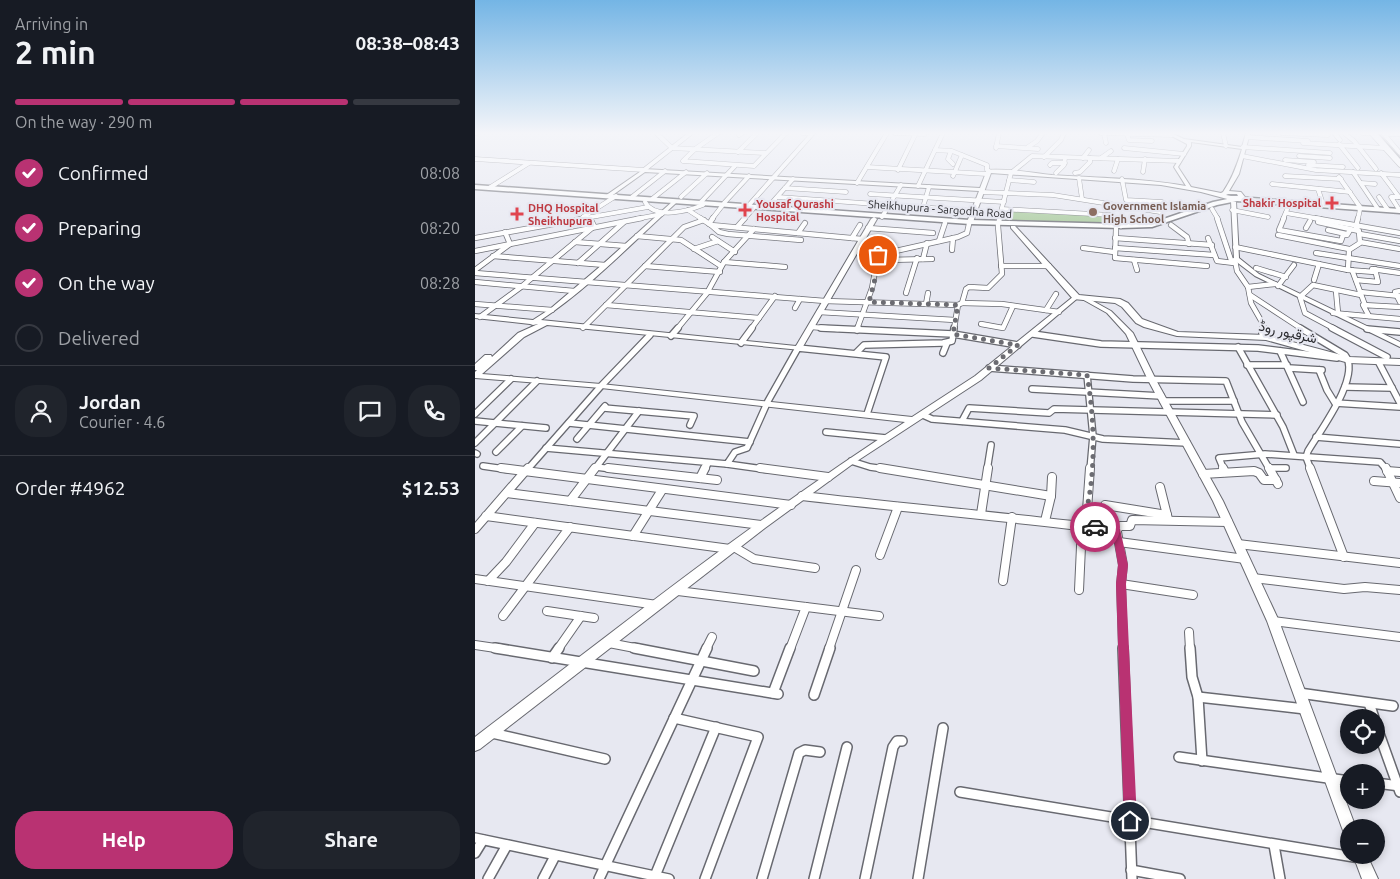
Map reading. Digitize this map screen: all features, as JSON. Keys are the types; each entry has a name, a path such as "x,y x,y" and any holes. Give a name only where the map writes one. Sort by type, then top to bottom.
{"highway":[{"name":"Sheikhupura - Sargodha Road","path":"475,189 489,188 512,191"},
{"name":"Sheikhupura - Sargodha Road","path":"475,189 632,197 648,203 702,203 874,219 970,223"},
{"name":"Sheikhupura - Sargodha Road","path":"612,197 648,203 702,203"},
{"name":"Sheikhupura - Sargodha Road","path":"751,207 998,225 1118,228 1143,228 1168,223 1213,209 1229,200 1389,211"},
{"name":"Sheikhupura - Sargodha Road","path":"1168,223 1229,200 1323,204 1389,211"},
{"path":"1389,211 1400,212"},
{"name":"Sheikhupura - Sargodha Road","path":"998,225 1013,227 1071,227"}],"main road":[{"path":"1013,227 1073,292 1080,297"},
{"name":"شرقپور روڈ","path":"1080,297 1120,302 1139,321 1147,326 1177,334 1266,338 1379,363 1400,362"},
{"name":"شرقپور روڈ","path":"1169,332 1176,330 1262,333 1347,357 1400,357"}],"street":[{"path":"489,188 511,174"},
{"path":"591,217 639,174"},
{"path":"632,197 661,174"},
{"path":"475,239 574,221 648,203 684,174"},
{"path":"681,197 706,174"},
{"path":"727,174 1082,199 1161,212"},
{"path":"475,251 663,213 688,210 702,203 727,174"},
{"path":"737,227 777,174"},
{"path":"839,202 861,174"},
{"path":"918,186 924,174"},
{"path":"857,330 869,302 875,279 875,260 880,254 965,234 987,174"},
{"path":"856,353 864,345 947,343 952,341 955,320 967,288 988,288 1002,275 998,225 1011,174"},
{"path":"1025,174 1122,179 1189,186 1268,216"},
{"path":"1180,174 1189,186"},
{"path":"1307,174 1339,176"},
{"path":"1354,174 1378,209"},
{"path":"1361,183 1376,182 1372,174"},
{"path":"1382,174 1399,197"},
{"path":"710,224 723,205 749,176"},
{"path":"1229,200 1235,188 1237,178 1235,176"},
{"path":"1235,176 1230,189 1229,200 1235,261 1237,271 1248,287 1251,303 1263,324 1262,333"},
{"path":"1285,176 1339,176"},
{"path":"1339,176 1360,208 1357,226 1360,242"},
{"path":"769,207 793,178"},
{"path":"1079,178 1082,199"},
{"path":"1122,179 1125,200 1162,202"},
{"path":"1009,180 1034,182"},
{"path":"1023,194 1026,182"},
{"path":"798,189 802,184"},
{"path":"1272,184 1350,192"},
{"path":"823,191 828,185"},
{"path":"882,217 901,185"},
{"path":"785,188 813,187 823,191 846,192"},
{"path":"916,219 929,187"},
{"path":"798,199 806,188"},
{"path":"1318,189 1323,204"},
{"path":"870,194 1004,202"},
{"path":"778,197 974,211"},
{"path":"1392,200 1391,197 1399,197"},
{"path":"1372,199 1392,200"},
{"path":"1380,199 1389,211"},
{"path":"1392,200 1400,212"},
{"path":"1154,202 1168,223 1187,237 1189,244"},
{"path":"648,203 663,213"},
{"path":"849,214 857,203"},
{"path":"533,323 552,310 605,265 673,204"},
{"path":"1289,205 1279,230 1349,249 1360,242 1400,249"},
{"path":"1002,209 1111,215 1114,216 1118,228 1115,238 1115,258 1207,266"},
{"path":"1213,209 1220,222 1231,260 1300,297 1400,345"},
{"path":"688,210 719,232 801,240"},
{"path":"1285,214 1349,232"},
{"path":"1285,214 1400,233"},
{"path":"591,217 593,228"},
{"path":"727,464 735,452 745,450 750,442 767,403 797,348 874,219"},
{"path":"583,328 686,226 704,220"},
{"path":"578,263 625,221"},
{"path":"1306,228 1310,221"},
{"path":"798,233 805,223"},
{"path":"939,240 945,223"},
{"path":"710,224 885,243"},
{"path":"852,238 860,225"},
{"path":"476,318 521,286 593,228"},
{"path":"868,228 933,232"},
{"path":"671,336 709,291 722,267 755,229"},
{"path":"1328,230 1359,233 1400,241"},
{"path":"1334,240 1336,232"},
{"path":"1278,235 1322,241 1342,241 1343,235 1349,232"},
{"path":"505,233 510,244"},
{"path":"637,236 681,240 722,267"},
{"path":"712,237 735,252"},
{"path":"921,237 926,243"},
{"path":"952,250 953,238"},
{"path":"1115,238 1212,245"},
{"path":"1208,238 1217,261 1235,261"},
{"path":"694,249 718,241"},
{"path":"575,242 626,246"},
{"path":"906,293 926,243"},
{"path":"475,271 510,244"},
{"path":"1235,247 1350,270 1399,273 1400,281"},
{"path":"1083,248 1214,255"},
{"path":"899,249 901,258"},
{"path":"1349,249 1350,270 1356,280 1365,305 1363,306 1369,316"},
{"path":"1316,253 1400,266"},
{"path":"493,256 605,265"},
{"path":"886,260 901,258 932,259"},
{"path":"1134,260 1137,270"},
{"path":"1314,280 1319,264"},
{"path":"1248,287 1277,285 1286,277 1294,265"},
{"path":"645,266 785,267"},
{"path":"1001,266 1049,266"},
{"path":"1256,268 1286,277"},
{"path":"1366,268 1375,271"},
{"path":"475,271 585,282 825,301 1013,306 1059,312"},
{"path":"1356,280 1377,282 1375,271"},
{"path":"475,282 574,291"},
{"path":"1300,297 1313,284 1336,290 1398,296"},
{"path":"1335,313 1336,290"},
{"path":"1400,291 1395,292 1400,302"},
{"path":"926,304 928,293"},
{"path":"1046,310 1056,294"},
{"path":"1250,295 1307,334 1347,357"},
{"path":"741,343 775,296"},
{"path":"475,745 678,591 761,525 851,461 918,418 989,368 1080,297 1109,312 1129,332 1152,380 1228,522 1273,621 1346,819"},
{"path":"1300,297 1305,313 1387,357"},
{"path":"795,308 800,299"},
{"path":"475,304 552,310"},
{"path":"606,305 759,318"},
{"path":"1365,305 1400,307"},
{"path":"981,324 1002,328 1013,306"},
{"path":"819,312 955,320"},
{"path":"1335,313 1400,320"},
{"path":"897,323 899,316"},
{"path":"476,318 882,355 886,358 867,414"},
{"path":"476,373 517,333 520,321"},
{"path":"476,373 521,335 544,324"},
{"path":"811,327 953,334 1018,345"},
{"path":"1366,329 1400,332"},
{"path":"1033,334 1101,344 1238,348 1347,357"},
{"path":"475,529 603,384 650,335"},
{"path":"943,354 947,343"},
{"path":"1238,348 1277,415 1294,455"},
{"path":"1280,351 1303,402"},
{"path":"1344,557 1320,490 1308,464 1307,456 1315,437 1345,387 1349,374 1347,357"},
{"path":"1335,403 1400,405 1379,363"},
{"path":"1247,365 1320,370 1327,390 1335,403"},
{"path":"989,368 1152,380 1226,382 1239,414 1277,482 1264,480 1256,472 1203,474"},
{"path":"476,373 511,379 603,384"},
{"path":"476,373 603,384 867,414 1055,429 1125,441 1187,443"},
{"path":"1079,590 1082,525 1087,510 1093,436 1092,410 1087,375"},
{"path":"475,414 511,379"},
{"path":"475,444 537,381"},
{"path":"1345,387 1392,388"},
{"path":"1032,389 1235,401"},
{"path":"577,439 605,406 694,416 690,425"},
{"path":"962,422 969,408 1049,413 1054,409 1277,415"},
{"path":"571,501 639,411"},
{"path":"475,420 546,428"},
{"path":"569,423 750,442"},
{"path":"496,452 522,426"},
{"path":"826,432 886,438"},
{"path":"1315,437 1400,444"},
{"path":"981,514 991,445"},
{"path":"546,448 727,464 828,477"},
{"path":"1225,472 1219,458 1261,454 1380,462 1384,464 1396,482 1400,498"},
{"path":"851,461 873,468 1051,496"},
{"path":"700,478 708,463"},
{"path":"483,466 586,481 791,505"},
{"path":"596,467 717,480"},
{"path":"1269,468 1286,468"},
{"path":"1387,471 1400,472"},
{"path":"1045,521 1051,496 1052,477"},
{"path":"1374,481 1396,482"},
{"path":"1160,487 1168,519"},
{"path":"633,536 662,490"},
{"path":"507,493 761,525"},
{"path":"802,496 1012,517 1116,531"},
{"path":"1105,505 1168,519"},
{"path":"880,554 898,507"},
{"path":"486,516 732,548 754,558 815,568"},
{"path":"1003,581 1012,517"},
{"path":"1116,531 1121,525 1130,526 1132,520 1168,519 1228,522"},
{"path":"488,581 506,562 535,522"},
{"path":"503,616 570,527"},
{"path":"1116,531 1123,565 1121,584 1131,874 1179,879"},
{"path":"1119,542 1245,559"},
{"path":"1238,544 1400,563"},
{"path":"815,695 856,570"},
{"path":"1253,578 1344,589 1365,587 1400,590"},
{"path":"475,579 659,605"},
{"path":"1121,584 1193,595"},
{"path":"678,591 879,616"},
{"path":"475,646 776,694 806,607"},
{"path":"547,611 594,618"},
{"path":"552,658 581,616"},
{"path":"1273,621 1400,637"},
{"path":"1189,632 1192,677 1198,698 1202,761"},
{"path":"599,879 712,637"},
{"path":"609,642 700,662 753,671"},
{"path":"1299,693 1393,706"},
{"path":"1198,698 1305,709"},
{"path":"1369,703 1371,709"},
{"path":"674,718 754,734 758,738 705,879"},
{"path":"655,876 716,727"},
{"path":"918,879 943,728"},
{"path":"491,733 605,759"},
{"path":"865,879 893,747 897,741 902,740"},
{"path":"814,879 847,747"},
{"path":"1385,749 1399,788"},
{"path":"762,879 799,754 805,750 821,752"},
{"path":"1179,757 1340,780"},
{"path":"1385,785 1399,788"},
{"path":"960,792 1274,845 1340,854"},
{"path":"475,853 479,839 669,879"},
{"path":"488,879 507,845"},
{"path":"1274,845 1280,879"},
{"path":"543,879 555,856"},
{"path":"1364,864 1369,879"}],"green space":[{"path":"1004,211 1111,216 1115,222 1002,222"}],"way so far":[{"path":"878,255 875,260 875,279 869,302 958,305 953,334 1018,345 989,368 1087,375 1093,419 1093,436 1087,510 1082,525 1095,527"}],"place":[{"name":"Shakir Hospital","path":"1332,203"},
{"name":"Yousaf Qurashi Hospital","path":"745,210"},
{"name":"Government Islamia High School","path":"1093,212"},
{"name":"DHQ Hospital Sheikhupura","path":"517,214"}],"route":[{"path":"1095,527 1115,530 1117,532 1123,565 1121,584 1130,821"}]}
